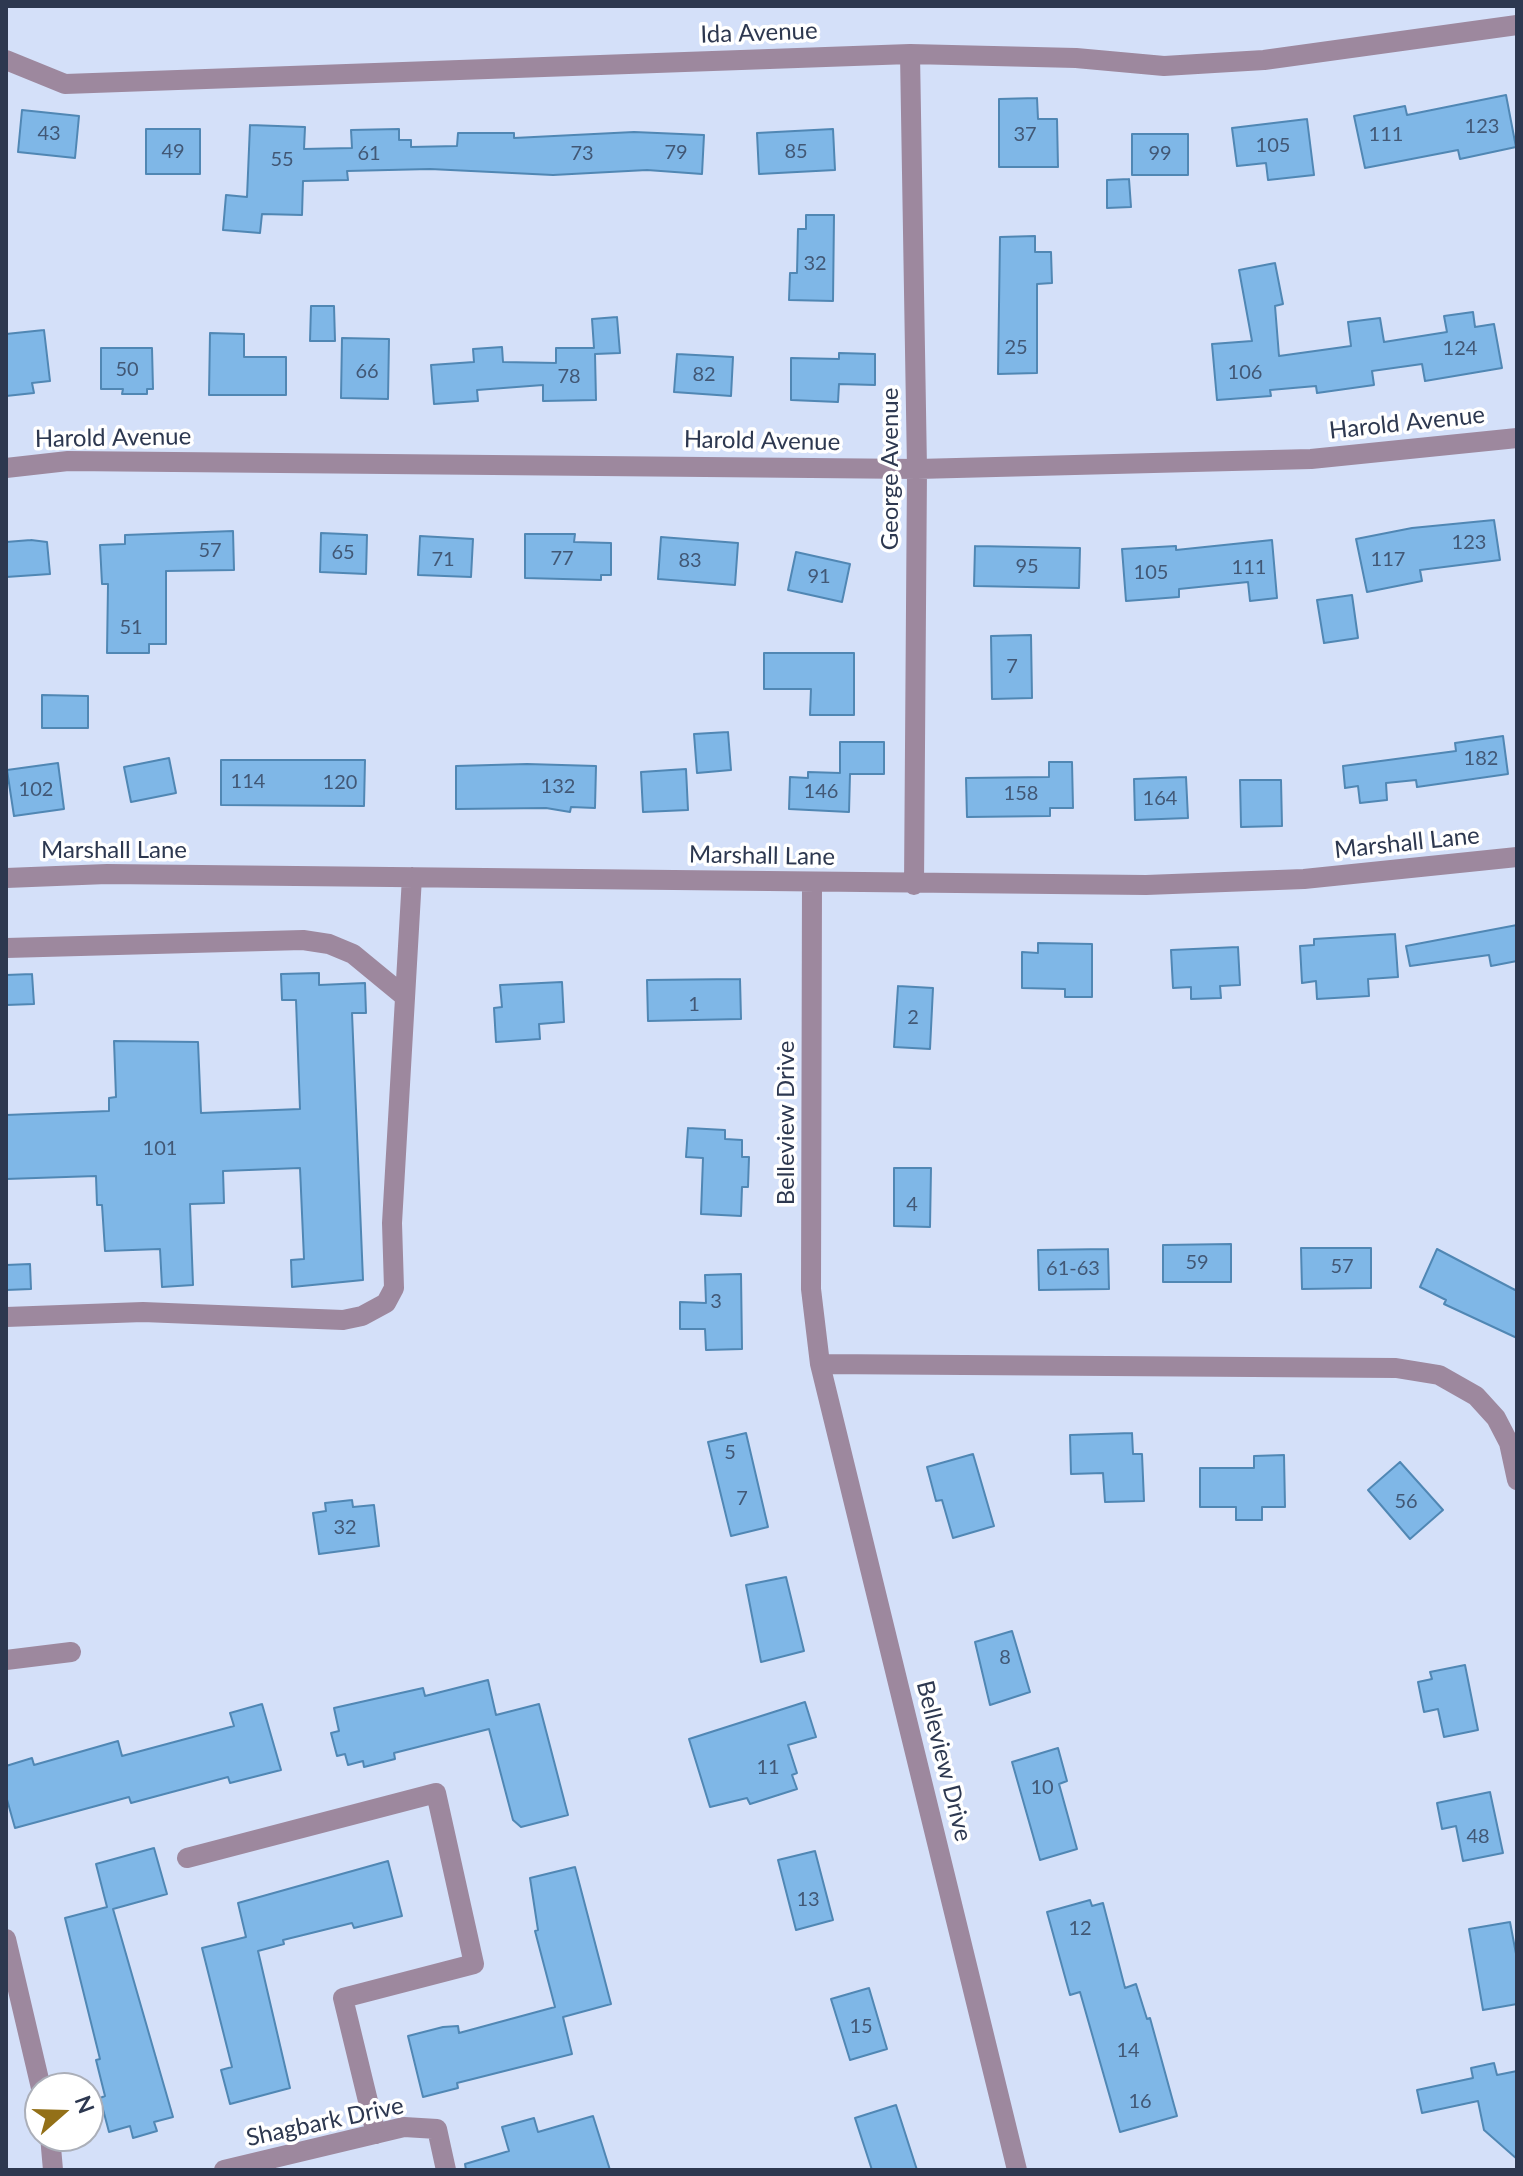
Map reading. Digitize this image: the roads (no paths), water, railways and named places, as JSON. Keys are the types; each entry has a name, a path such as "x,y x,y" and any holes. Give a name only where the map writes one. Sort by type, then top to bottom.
{"street":[{"name":"Ida Avenue","path":"6,60 65,84 910,54 1076,58 1164,66 1215,64 1517,25"},
{"name":"George Avenue","path":"910,54 917,469 914,885"},
{"name":"Harold Avenue","path":"6,468 84,461 917,469 1311,459 1517,438"},
{"name":"Marshall Lane","path":"6,878 107,874 914,885 1146,885 1304,879 1517,857"},
{"path":"6,1317 143,1312 343,1320 362,1316 386,1303 394,1288 392,1223 412,877"},
{"name":"Belleview Drive","path":"812,882 811,1289 820,1364 1017,2170"},
{"path":"6,948 303,940 329,944 353,954 404,996"},
{"path":"820,1364 1396,1368 1439,1375 1476,1396 1496,1418 1509,1443 1517,1480"},
{"path":"6,1660 71,1652"},
{"path":"187,1858 436,1793 474,1964 343,1998 376,2134"},
{"path":"6,1939 13,1993 36,2072"},
{"name":"Shagbark Drive","path":"224,2170 404,2127 437,2129 446,2170"}]}
